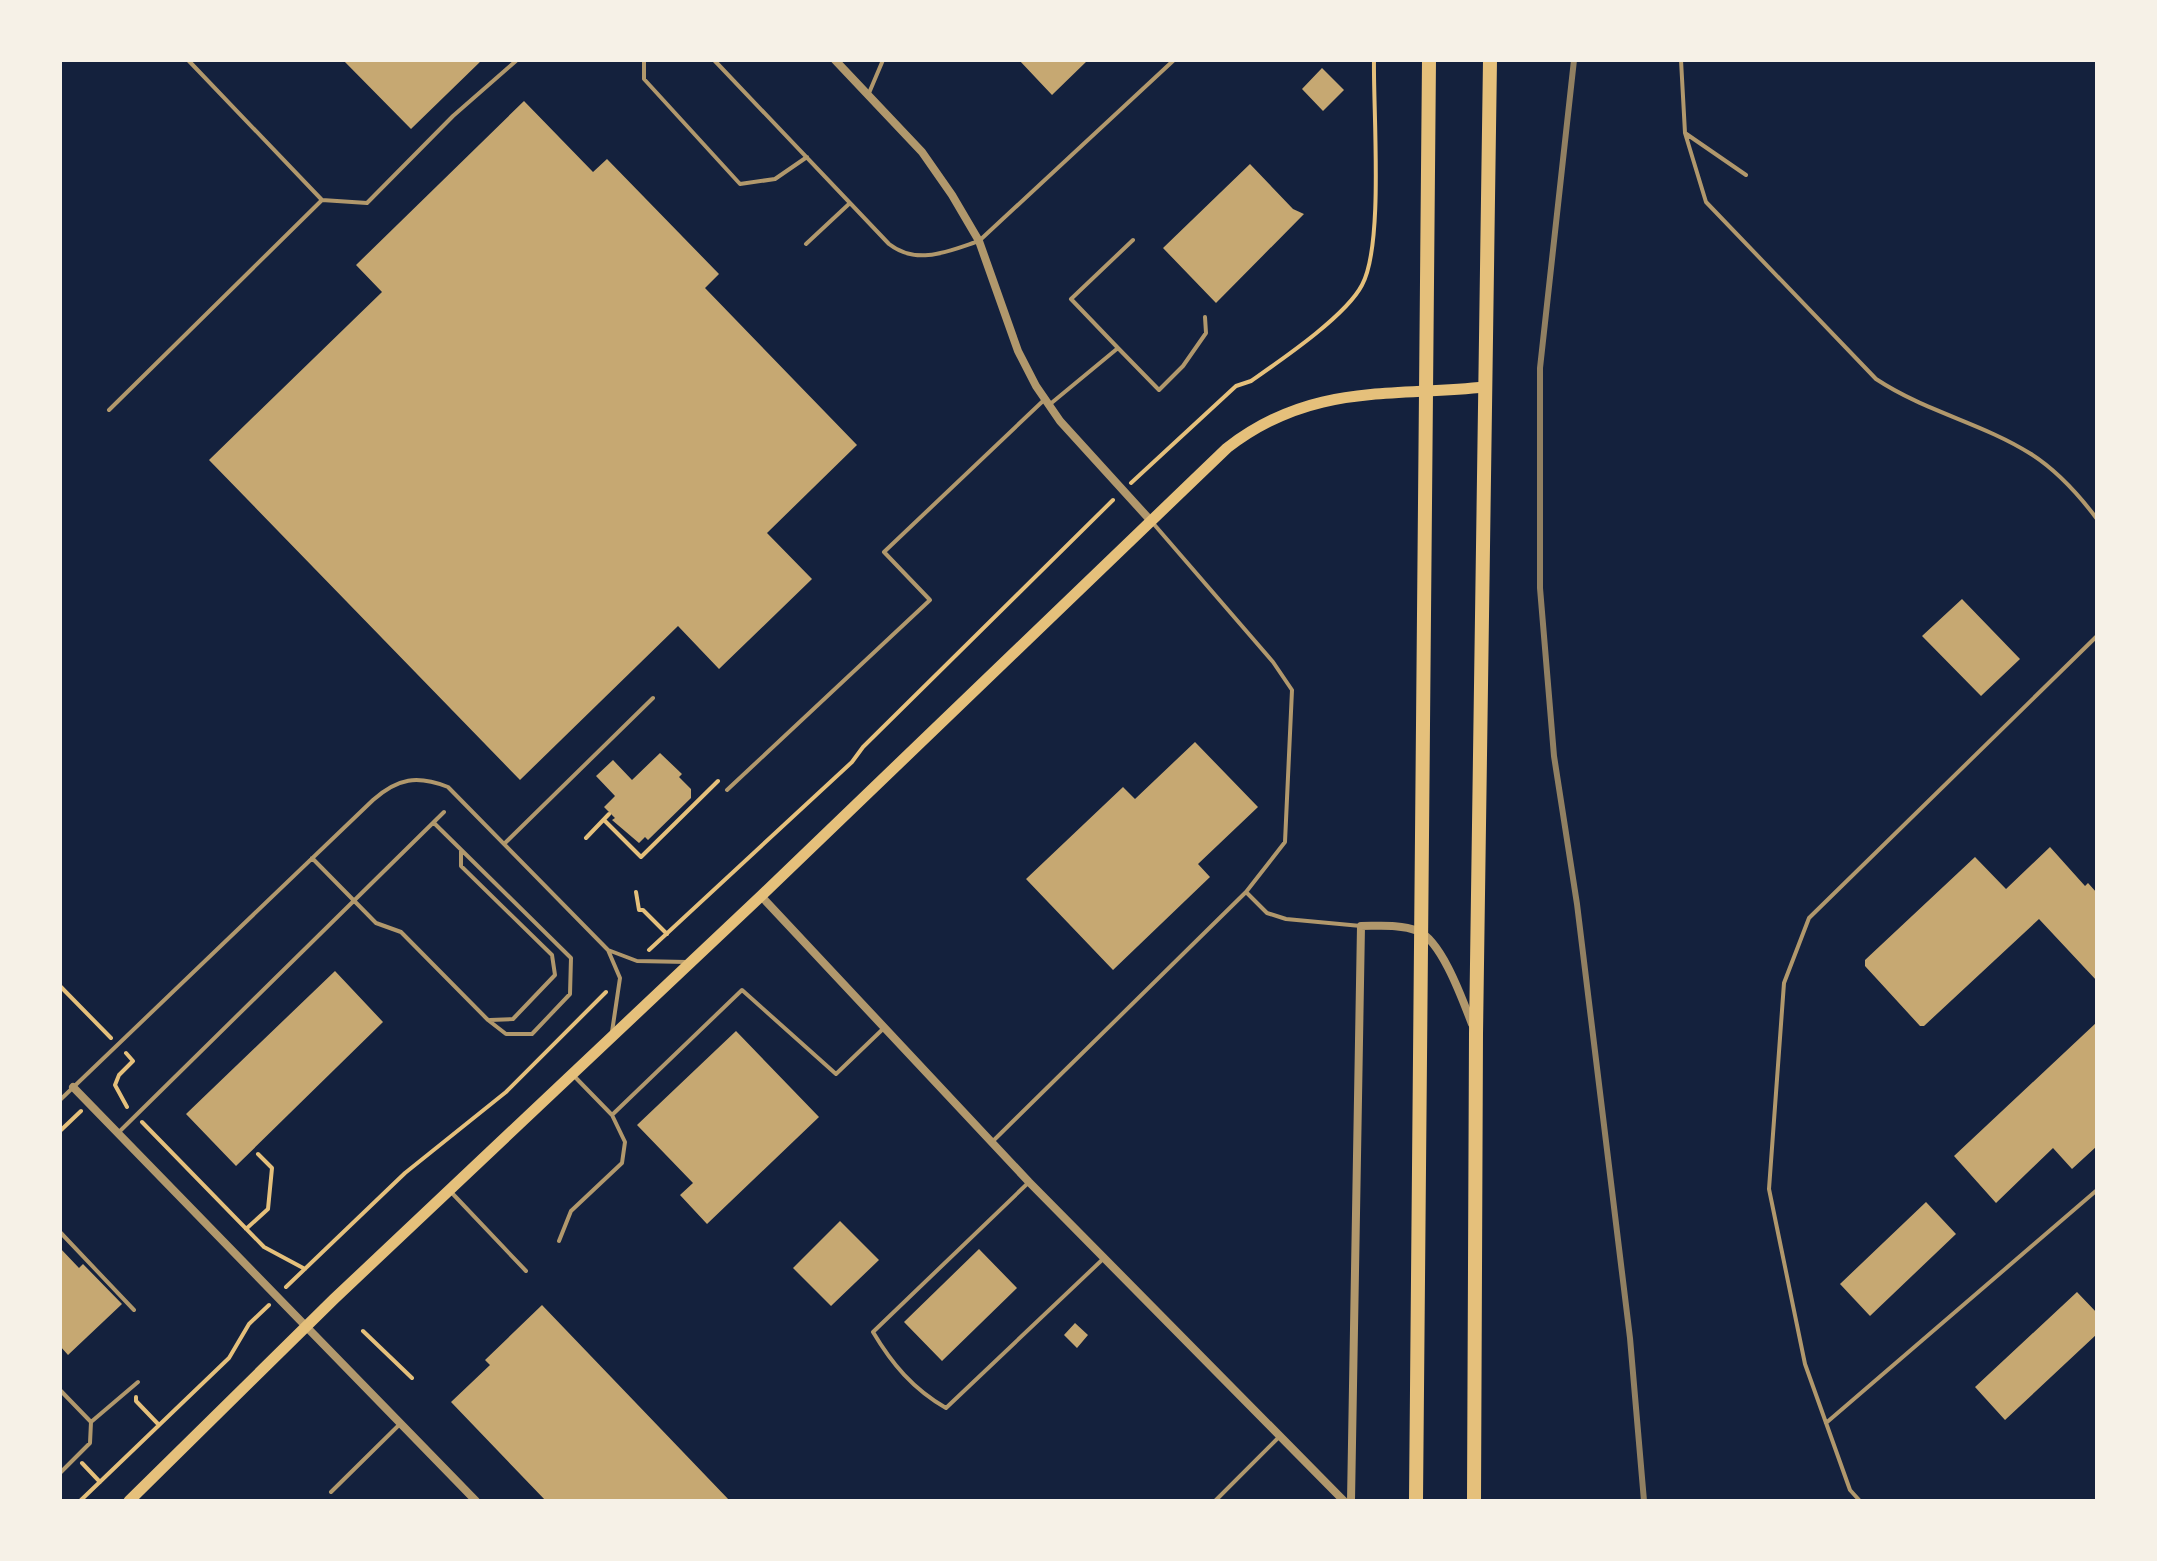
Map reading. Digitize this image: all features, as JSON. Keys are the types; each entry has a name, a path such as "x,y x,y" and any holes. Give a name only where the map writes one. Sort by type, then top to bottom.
{"highway":[{"path":"1416,1501 1429,60"},
{"path":"1474,1501 1476,1034 1490,60"}],"main road":[{"path":"129,1501 1227,448 1258,424 1294,407 1351,395 1427,393 1485,387"}],"street":[{"path":"835,60 922,152 979,241 1018,351 1047,402 1151,521"},
{"path":"761,896 1103,1259 1281,1434 1344,1501"},
{"path":"1351,1501 1361,926 1400,926 1422,932 1456,982 1476,1034"},
{"path":"73,1087 305,1329 476,1501"}],"lane":[{"path":"188,60 322,200 367,203 453,116 517,60"},
{"path":"644,60 644,79 740,184 775,179 807,157"},
{"path":"714,60 889,244 912,256 942,253 979,241 1174,60"},
{"path":"868,95 883,60"},
{"path":"1681,60 1685,133 1706,202 1876,379 1910,402 1992,433 2033,455 2081,498 2097,519"},
{"path":"1685,133 1746,175"},
{"path":"109,410 322,200"},
{"path":"806,244 850,203"},
{"path":"1133,240 1071,299 1159,390 1183,366 1206,333 1205,317"},
{"path":"727,790 930,600 884,552 1047,402 1118,348"},
{"path":"992,1142 1246,892 1285,842 1292,690 1273,662 1151,521"},
{"path":"1860,1501 1850,1490 1805,1364 1769,1189 1784,983 1809,918 2097,636"},
{"path":"504,844 653,698"},
{"path":"60,1100 384,790 412,778 448,787 608,950 620,978 611,1039"},
{"path":"118,1133 444,812"},
{"path":"312,858 376,923 401,932 488,1020 506,1034 532,1034 570,994 571,958 434,823"},
{"path":"461,850 461,866 552,955 555,975 513,1019 488,1020"},
{"path":"1246,892 1267,913 1276,916 1361,926"},
{"path":"608,950 637,961 692,962"},
{"path":"612,1115 742,990 836,1074 885,1027"},
{"path":"559,1241 571,1211 622,1163 625,1142 612,1115 573,1075"},
{"path":"1029,1182 873,1332 889,1358 921,1394 946,1408 1103,1259"},
{"path":"450,1190 526,1271"},
{"path":"1826,1423 2097,1190"},
{"path":"60,1232 134,1310"},
{"path":"91,1422 138,1382"},
{"path":"60,1390 91,1422 90,1443 60,1473"},
{"path":"331,1492 400,1424"},
{"path":"1215,1501 1281,1434"}],"path":[{"path":"637,961 852,762 863,747 1046,571 1056,556 1123,491 1236,386 1251,381 1330,321 1362,287 1369,265 1373,219 1374,60"},
{"path":"604,820 641,857 718,781"},
{"path":"586,838 609,814"},
{"path":"636,892 639,910 643,910 667,934"},
{"path":"80,1501 229,1358 249,1324 275,1298 405,1173 506,1092 620,978"},
{"path":"135,1116 264,1247 305,1269"},
{"path":"246,1229 268,1209 272,1168 258,1154"},
{"path":"363,1331 412,1378"},
{"path":"138,1382 136,1401 159,1425"},
{"path":"76,1457 100,1482"}],"building":[{"path":"343,60 482,60 411,129"},
{"path":"1019,60 1088,60 1052,95"},
{"path":"1322,68 1344,90 1323,111 1302,89"},
{"path":"524,101 593,172 607,159 719,274 705,288 857,445 767,533 812,579 719,669 678,626 520,780 209,460 382,292 356,265"},
{"path":"1250,164 1293,209 1304,214 1216,303 1163,248"},
{"path":"1962,599 2020,659 1981,696 1922,636"},
{"path":"1195,742 1258,807 1198,864 1210,877 1113,970 1026,879 1123,787 1135,799"},
{"path":"660,753 682,774 679,777 691,789 691,798 648,840 645,837 639,843 612,820 615,818 604,807 615,796 596,776 613,760 632,780"},
{"path":"2050,847 2085,886 2088,883 2097,893 2097,981 2039,919 1924,1026 1920,1026 1865,966 1865,960 1975,857 2006,889"},
{"path":"335,971 383,1022 236,1166 186,1114"},
{"path":"2097,1022 2097,1146 2072,1169 2053,1148 1996,1203 1954,1156"},
{"path":"736,1031 819,1117 707,1224 680,1195 693,1183 637,1125"},
{"path":"1926,1202 1956,1234 1870,1316 1840,1284"},
{"path":"840,1221 879,1260 831,1306 793,1268"},
{"path":"60,1248 79,1268 83,1264 122,1304 68,1355 60,1346"},
{"path":"979,1249 1017,1288 942,1361 904,1322"},
{"path":"2077,1292 2097,1313 2097,1334 2005,1420 1975,1387"},
{"path":"542,1305 730,1501 546,1501 451,1402 490,1365 485,1360"},
{"path":"1075,1323 1088,1335 1077,1348 1064,1335"}],"railway":[{"path":"1574,60 1540,368 1540,588 1554,756 1577,904 1630,1338 1644,1501"}]}
